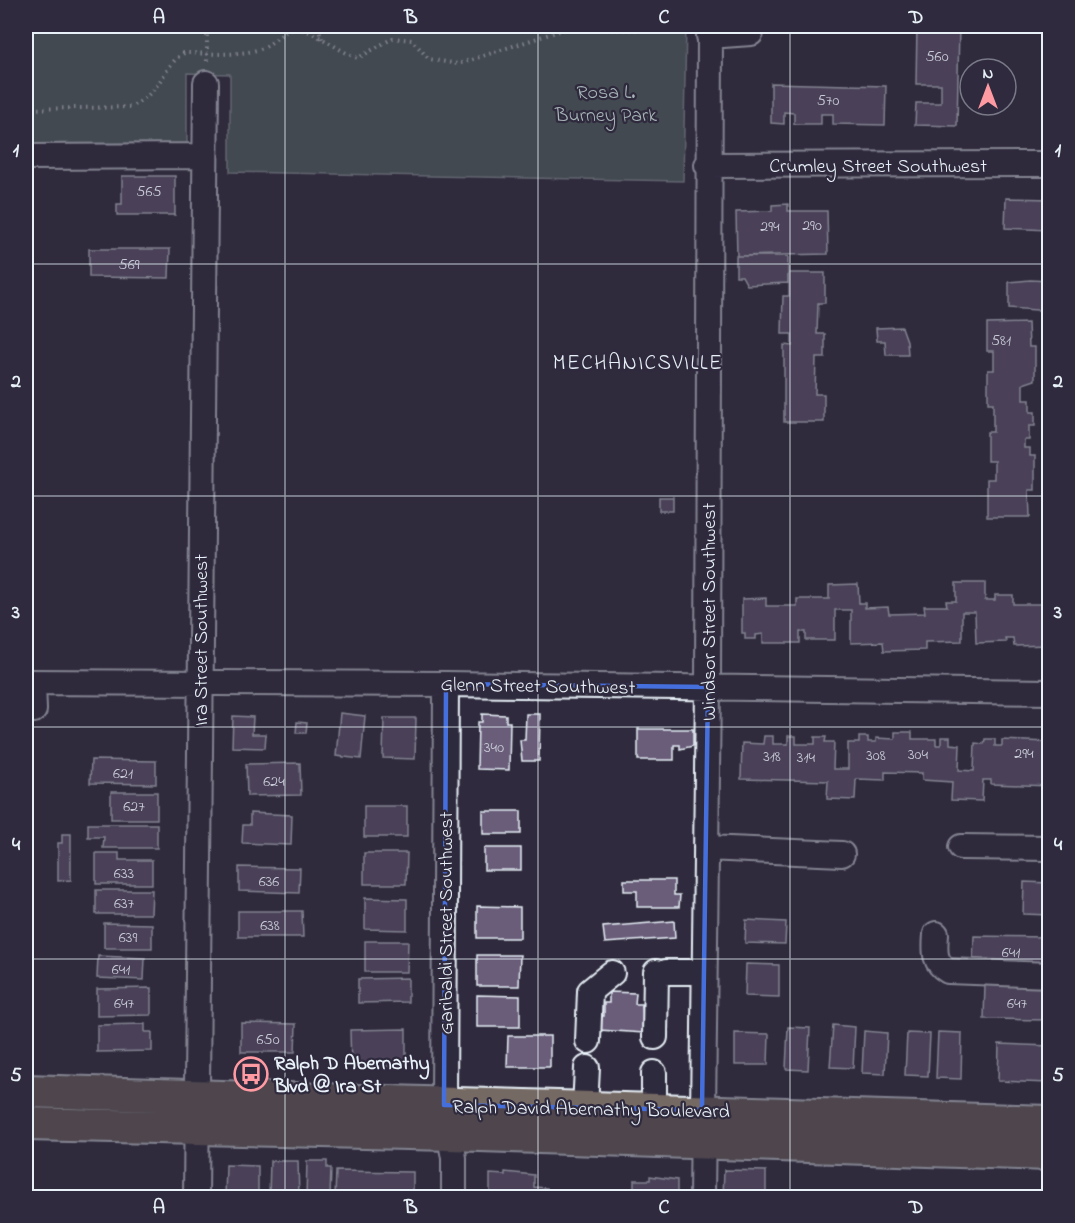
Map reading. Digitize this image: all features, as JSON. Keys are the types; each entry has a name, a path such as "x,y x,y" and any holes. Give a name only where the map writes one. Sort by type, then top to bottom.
{"main road":[{"name":"Ralph David Abernathy Boulevard","path":"26,1090 196,1097 702,1142 1050,1154"},
{"name":"Ralph David Abernathy Boulevard","path":"26,1124 196,1129 447,1119 585,1108 1050,1122"}],"street":[{"path":"704,31 751,33"},
{"name":"Windsor Street Southwest","path":"702,1197 708,687 707,165 704,31"},
{"name":"Ira Street Southwest","path":"196,1197 206,83"},
{"path":"26,157 205,156"},
{"name":"Crumley Street Southwest","path":"707,165 1050,164"},
{"path":"29,682 34,710"},
{"name":"Glenn Street Southwest","path":"29,682 446,684 1050,692"},
{"name":"Garibaldi Street Southwest","path":"446,684 447,1119 454,1158 454,1197"},
{"path":"961,847 1050,848"},
{"path":"706,848 842,854"},
{"path":"936,934 935,954 939,966 948,971 1050,975"},
{"path":"655,1037 661,972 704,972"},
{"path":"588,1041 590,991 612,973"},
{"path":"585,1108 587,1068"},
{"path":"654,1073 654,1109"}],"path":[{"path":"206,83 207,36 211,26"},
{"path":"318,26 322,40"},
{"path":"26,109 130,107 146,100 158,87 178,56 184,53 240,53 263,48 295,28 310,32 342,53 358,58 393,38 403,37 412,40 429,59 458,64 565,29 662,28 704,31"}],"highlighted area":[{"path":"446,684 708,687 702,1110 444,1105"}],"green space":[{"name":"Rosa L. Burney Park","path":"26,26 686,26 683,181 230,172 230,74 187,73 187,149 26,150"}],"building":[{"path":"917,26 959,26 957,126 915,125 916,103 941,103 941,84 916,84"},
{"path":"771,83 886,86 885,125 833,124 833,114 821,114 821,124 794,124 794,113 784,112 784,124 771,123"},
{"path":"122,176 175,176 175,215 117,215 117,204 122,204"},
{"path":"1006,198 1050,199 1050,230 1005,228"},
{"path":"788,204 788,211 827,211 828,254 737,256 736,212 772,211 772,205"},
{"path":"89,249 170,249 169,278 89,277"},
{"path":"736,256 788,256 788,283 747,285 742,276 736,276"},
{"path":"789,273 825,273 825,303 818,303 817,334 825,334 825,358 816,358 815,394 824,394 824,422 784,422 784,345 792,346 792,334 782,334 783,296 789,296"},
{"path":"1050,281 1050,311 1009,308 1009,282"},
{"path":"1028,323 1029,347 1035,347 1035,380 1023,384 1023,400 1030,400 1030,412 1035,412 1035,426 1029,426 1029,440 1024,440 1024,448 1030,448 1030,456 1035,456 1035,490 1029,490 1030,517 987,517 987,479 994,479 994,461 987,461 987,432 993,432 993,403 988,403 988,370 994,370 994,351 987,351 987,324"},
{"path":"902,327 907,341 908,355 886,355 885,341 877,341 876,328"},
{"path":"659,497 673,497 673,511 659,511"},
{"path":"956,583 985,583 985,600 995,600 995,595 1013,595 1013,604 1048,604 1050,595 1050,645 1014,646 1013,638 1005,638 1006,642 976,643 975,612 962,612 962,641 925,642 925,650 884,651 883,642 851,643 851,610 835,610 835,640 806,640 806,632 800,632 800,643 763,643 763,634 756,635 756,639 745,639 745,633 742,633 742,599 766,598 766,606 797,606 797,599 829,599 829,585 858,584 859,603 865,603 865,608 888,607 889,614 925,613 924,606 947,606 946,601 956,601"},
{"path":"340,713 365,716 361,759 336,756"},
{"path":"482,714 506,715 506,722 510,722 509,770 477,769 478,722 482,722"},
{"path":"526,714 540,714 539,761 522,761 520,740 525,740"},
{"path":"233,716 253,717 252,734 266,734 265,748 232,747"},
{"path":"384,718 416,718 415,759 383,758"},
{"path":"297,722 307,723 306,733 296,733"},
{"path":"638,729 693,729 693,746 680,749 680,745 674,745 674,760 638,760"},
{"path":"895,732 912,732 912,739 936,739 936,745 941,745 941,737 950,737 950,744 960,745 959,770 974,771 975,743 984,744 985,739 995,739 995,746 1002,746 1002,740 1048,742 1050,786 991,784 991,780 983,780 982,801 951,800 952,782 922,780 922,773 885,772 885,780 856,779 855,800 827,799 828,781 741,779 742,743 763,744 764,736 773,736 773,744 788,744 788,736 796,736 796,744 815,744 815,737 826,737 825,742 834,742 833,769 848,769 848,743 859,743 859,737 868,737 868,742 876,742 876,738 895,739"},
{"path":"91,760 156,761 156,784 90,783"},
{"path":"300,763 301,795 247,796 246,764"},
{"path":"111,792 157,792 157,819 111,819"},
{"path":"364,806 407,806 407,837 364,837"},
{"path":"483,811 521,811 521,834 483,834"},
{"path":"250,813 292,815 291,845 242,843 243,825 250,825"},
{"path":"88,824 157,824 157,848 103,848 104,837 88,837"},
{"path":"62,834 71,834 71,880 58,881 58,843 62,843"},
{"path":"484,848 521,848 521,870 484,870"},
{"path":"96,853 119,853 119,860 152,860 152,884 96,884"},
{"path":"364,853 407,853 406,884 364,884"},
{"path":"239,867 300,868 299,893 239,891"},
{"path":"624,880 674,880 674,895 680,895 679,907 637,907 637,891 624,891"},
{"path":"1024,882 1050,883 1050,915 1023,914"},
{"path":"96,890 152,890 151,914 96,914"},
{"path":"365,898 407,899 407,930 365,929"},
{"path":"477,906 520,907 520,938 477,938"},
{"path":"238,911 302,911 303,937 238,937"},
{"path":"746,920 786,922 785,944 745,943"},
{"path":"674,921 675,938 605,943 603,927"},
{"path":"104,923 152,924 152,948 104,948"},
{"path":"974,936 1049,937 1049,966 973,965"},
{"path":"365,941 408,941 407,972 365,972"},
{"path":"477,955 520,955 519,986 477,986"},
{"path":"98,956 145,958 144,980 97,978"},
{"path":"746,964 779,965 779,997 745,996"},
{"path":"408,978 408,1002 358,1003 358,979"},
{"path":"985,984 1050,986 1050,1020 984,1019"},
{"path":"151,988 151,1015 97,1016 97,989"},
{"path":"609,992 636,993 635,1004 642,1004 644,1033 599,1030 600,1016 604,1016 604,1003 609,1003"},
{"path":"477,995 520,996 520,1027 477,1027"},
{"path":"241,1023 296,1024 295,1052 241,1052"},
{"path":"145,1024 145,1032 152,1032 152,1051 97,1052 97,1025"},
{"path":"833,1025 855,1027 853,1068 830,1067"},
{"path":"788,1027 810,1028 808,1070 786,1069"},
{"path":"406,1029 406,1066 351,1067 350,1030"},
{"path":"864,1031 887,1033 885,1074 862,1073"},
{"path":"938,1032 962,1033 961,1079 936,1078"},
{"path":"735,1033 769,1034 768,1065 735,1065"},
{"path":"907,1033 930,1034 928,1076 905,1075"},
{"path":"508,1036 550,1036 550,1067 507,1067"},
{"path":"999,1044 1050,1046 1050,1083 998,1081"},
{"path":"270,1161 298,1161 299,1198 263,1198 269,1197"},
{"path":"307,1161 327,1161 327,1168 331,1168 330,1198 306,1198"},
{"path":"226,1165 258,1166 258,1198 225,1198"},
{"path":"724,1170 766,1171 766,1198 723,1198"},
{"path":"336,1171 413,1172 413,1198 335,1198"},
{"path":"505,1172 534,1175 534,1187 547,1188 547,1198 490,1198 490,1174 505,1175"},
{"path":"650,1176 677,1180 677,1198 622,1198 622,1191 634,1191 634,1180 650,1180"}],"place":[{"name":"Ralph D Abernathy Blvd @ Ira St","path":"251,1074"}],"district":[{"name":"MECHANICSVILLE","path":"638,362"}]}
